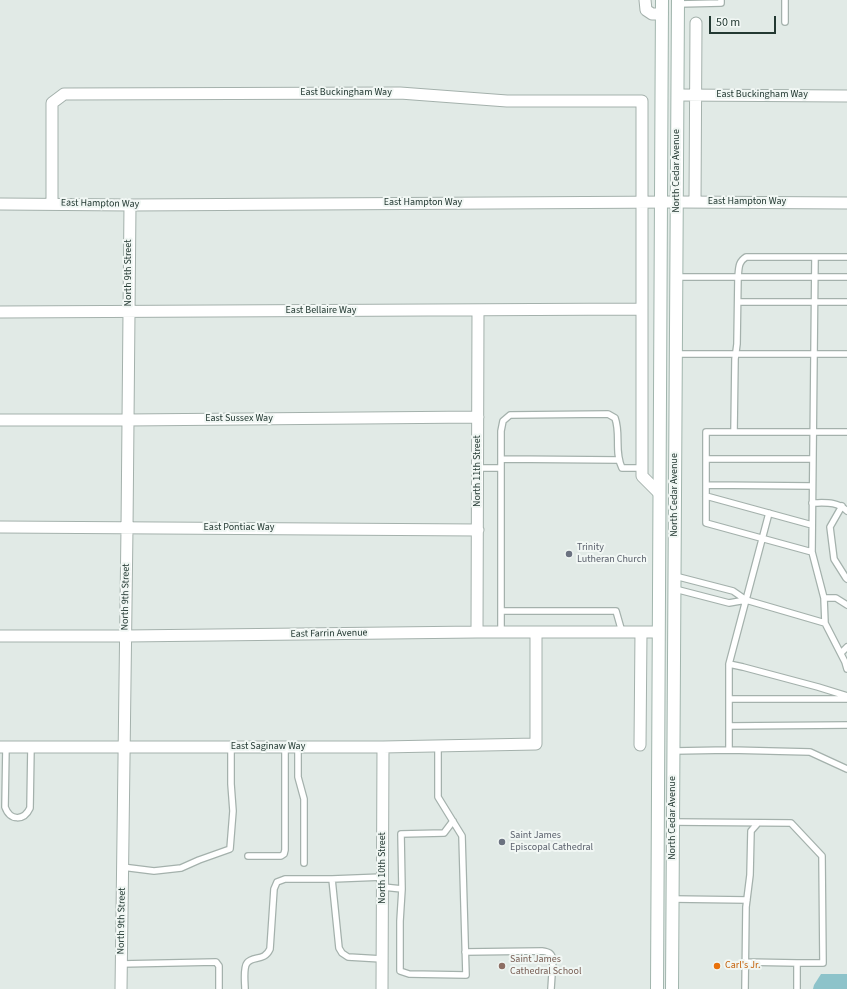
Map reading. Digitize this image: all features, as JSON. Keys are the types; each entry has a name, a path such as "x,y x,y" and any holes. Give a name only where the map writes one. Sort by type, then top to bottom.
{"main road":[{"name":"North Cedar Avenue","path":"657,989 662,0"},
{"name":"North Cedar Avenue","path":"672,989 678,2"},
{"path":"659,494 667,504 667,580 675,589"},
{"path":"658,632 666,641 665,695 668,708 674,716"},
{"path":"658,726 665,740 666,759 664,810 666,816 673,822"}],"street":[{"path":"645,0 646,10 652,14 662,14"},
{"path":"695,202 696,24"},
{"name":"East Buckingham Way","path":"52,204 52,103 64,94 392,93 507,101 642,102 642,202"},
{"name":"East Buckingham Way","path":"678,95 847,96"},
{"path":"642,202 642,472 659,494"},
{"name":"East Hampton Way","path":"0,204 130,205 642,202 847,203"},
{"name":"North 9th Street","path":"121,989 130,205"},
{"name":"North 11th Street","path":"477,632 478,310"},
{"name":"East Bellaire Way","path":"0,312 642,310"},
{"name":"East Sussex Way","path":"0,420 478,417"},
{"name":"East Pontiac Way","path":"0,527 478,530"},
{"name":"East Saginaw Way","path":"3,747 383,747 536,744 536,632"},
{"path":"640,745 641,632"},
{"name":"East Farrin Avenue","path":"0,636 658,632"},
{"name":"North 10th Street","path":"382,989 383,747"}],"lane":[{"path":"678,2 721,3 721,0"},
{"path":"784,22 785,0"},
{"path":"734,432 738,277 741,260 746,257 847,257"},
{"path":"815,257 812,552 824,598 825,623 845,662 847,669"},
{"path":"677,277 847,278"},
{"path":"738,302 847,302"},
{"path":"676,354 847,354"},
{"path":"501,632 501,431 503,421 510,415 608,414 615,418 617,425 618,460 622,468 642,472"},
{"path":"812,552 706,523 706,432 847,432"},
{"path":"501,459 618,460"},
{"path":"706,459 812,459"},
{"path":"478,468 501,468"},
{"path":"706,485 812,486"},
{"path":"706,496 812,525"},
{"path":"812,503 830,502 845,509 830,527 834,559 847,579"},
{"path":"729,750 729,664 769,513"},
{"path":"675,576 733,591 746,600 825,623"},
{"path":"675,589 729,603 746,600"},
{"path":"824,598 836,598 847,605"},
{"path":"501,611 616,611 622,632"},
{"path":"841,654 847,647"},
{"path":"729,664 818,686 847,697"},
{"path":"729,699 847,697"},
{"path":"729,726 847,725"},
{"path":"438,746 438,797 462,836 466,975 409,974 400,971 400,921 402,889 401,834 444,833 452,821"},
{"path":"3,747 5,807 10,816 16,817 24,816 30,808 30,747"},
{"path":"122,867 154,870 181,868 230,849 233,811 231,747"},
{"path":"248,856 281,856 284,854 285,747"},
{"path":"298,747 298,777 304,799 304,862"},
{"path":"674,751 729,750 810,752 847,769"},
{"path":"673,822 791,823 822,856 823,963 745,962"},
{"path":"745,989 746,907 750,875 750,831 758,823"},
{"path":"245,989 245,968 247,963 250,960 264,956 270,949 274,889 277,882 285,879 332,879 382,882 402,889"},
{"path":"332,879 339,948 342,953 348,957 382,959"},
{"path":"673,899 747,900"},
{"path":"465,952 542,951 550,953 553,960 551,989"},
{"path":"121,964 216,962 219,966 219,989"},
{"path":"797,963 797,989"}],"water":[{"path":"821,974 847,974 847,989 813,989"}],"place":[{"name":"Trinity Lutheran Church","path":"569,554"},
{"name":"Saint James Episcopal Cathedral","path":"502,842"},
{"name":"Saint James Cathedral School","path":"502,966"},
{"name":"Carl's Jr.","path":"717,966"}]}
